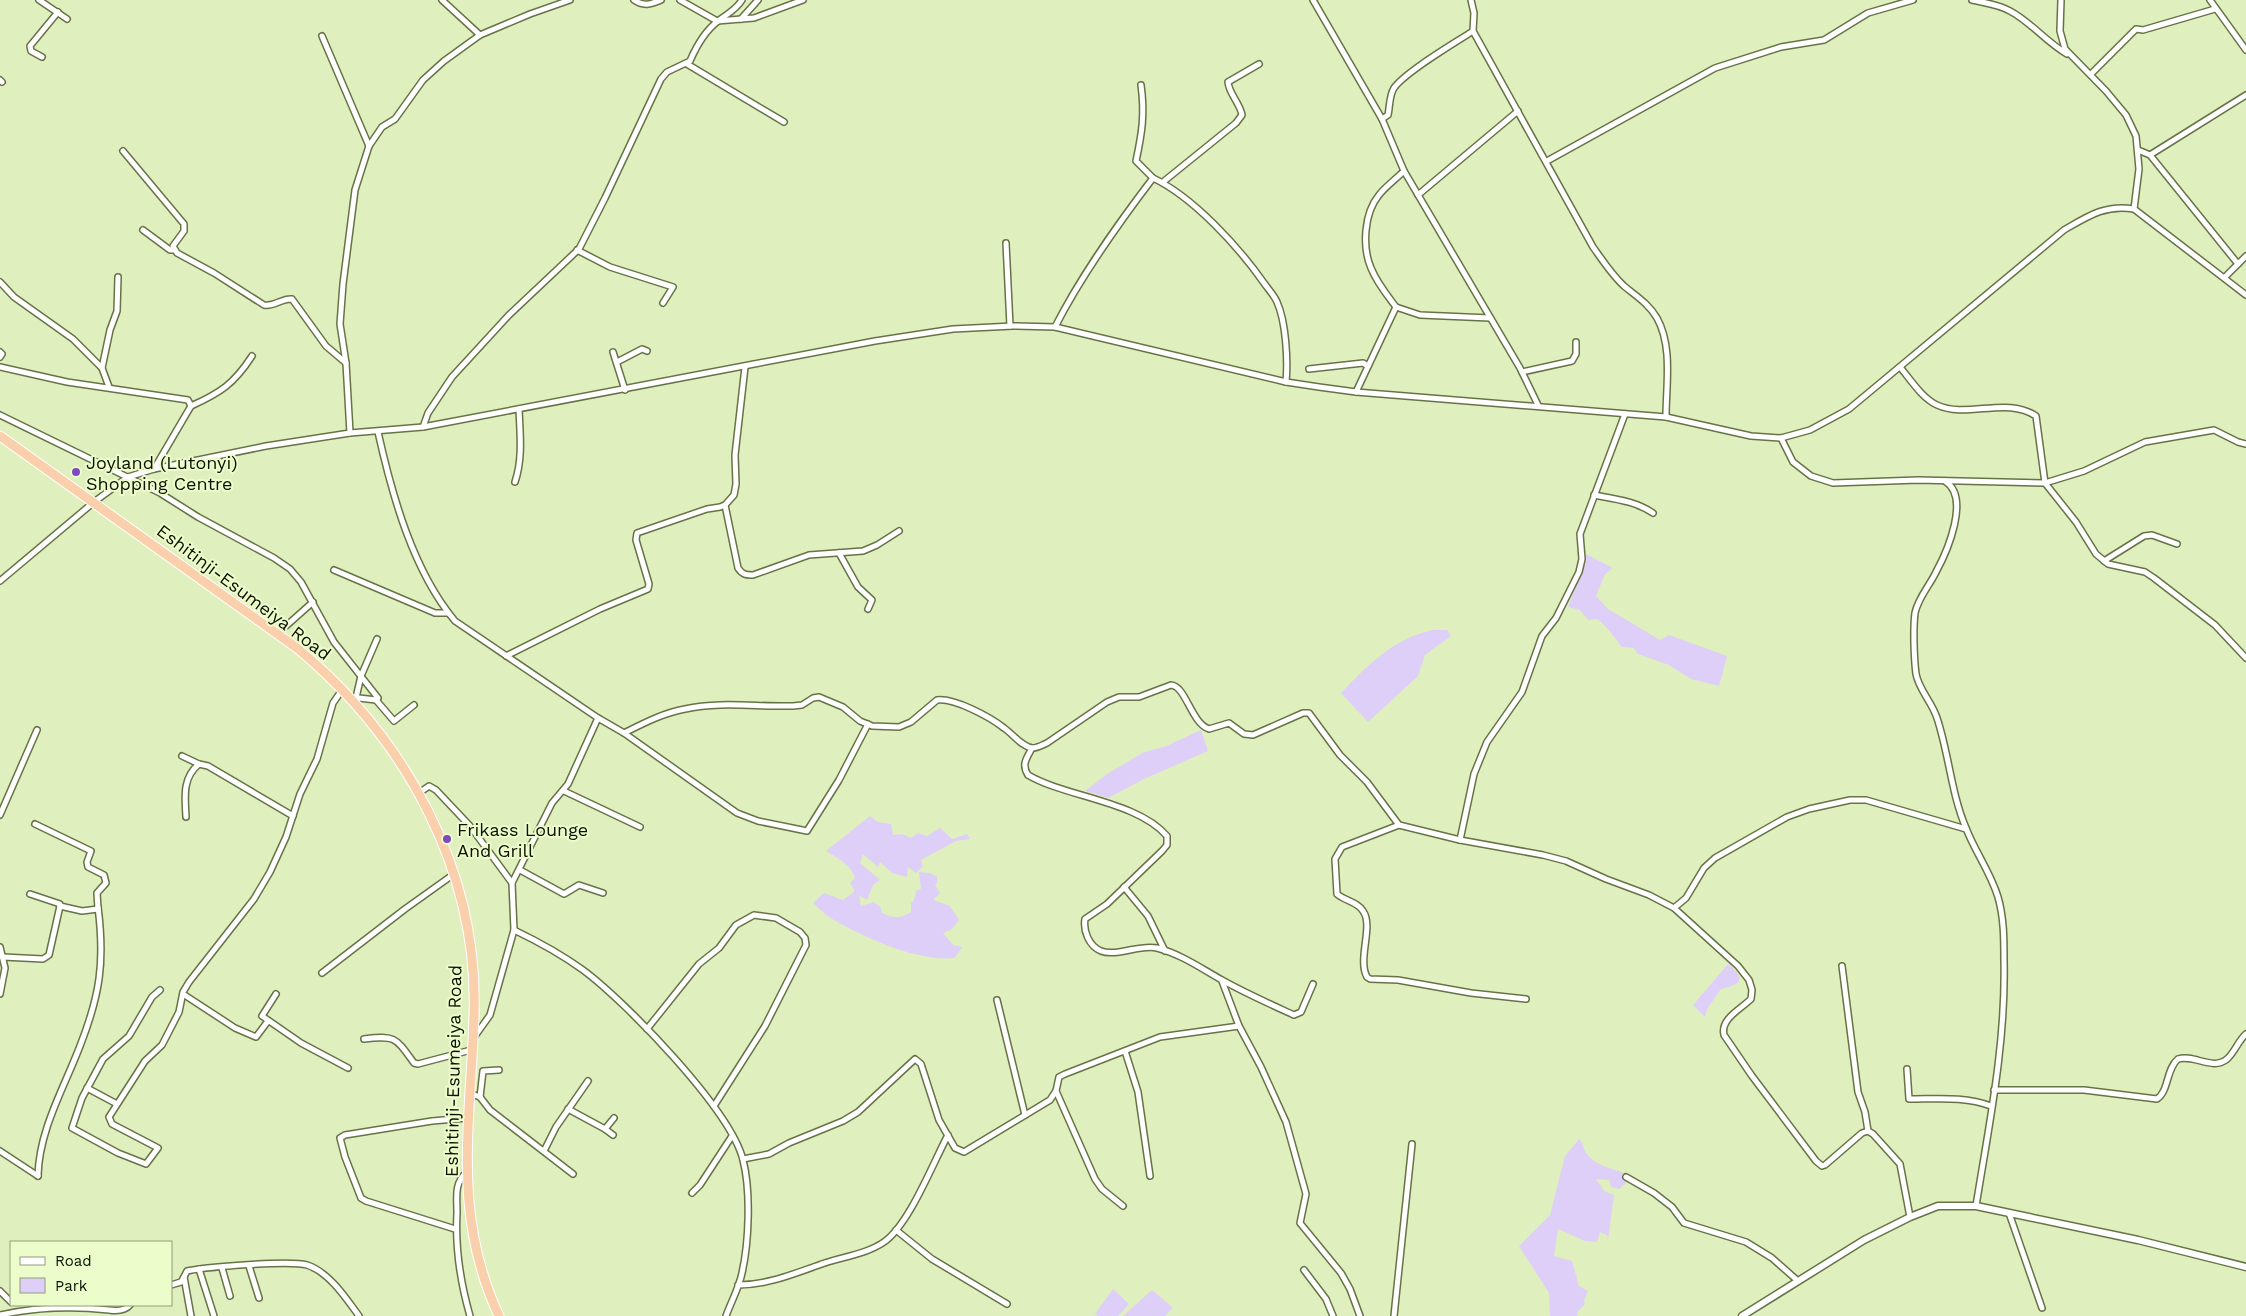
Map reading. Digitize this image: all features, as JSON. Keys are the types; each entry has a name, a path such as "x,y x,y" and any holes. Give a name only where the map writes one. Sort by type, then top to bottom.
{"highway":[{"name":"Eshitinji-Esumeiya Road","path":"0,436 94,502 317,665 354,702 390,746 419,793 434,821 455,874 471,948 474,981 473,1039 467,1118 466,1173 472,1229 480,1266 499,1316"}],"street":[{"path":"39,0 67,19"},
{"path":"442,0 480,35"},
{"path":"350,432 346,363 340,324 343,284 356,190 369,146 382,127 400,113 423,80 444,61 480,35 570,0"},
{"path":"634,0 646,5 661,0"},
{"path":"680,0 717,21 754,18 803,0"},
{"path":"423,427 428,413 452,377 509,315 577,250 590,230 661,79 667,72 687,64 706,33 717,21 730,14 742,0"},
{"path":"741,19 758,0"},
{"path":"1314,0 1382,119 1404,171 1522,372 1538,406"},
{"path":"1471,0 1474,13 1473,31 1547,161 1593,247 1612,274 1642,300 1657,318 1665,339 1667,351 1666,417"},
{"path":"1547,161 1715,68 1781,47 1824,40 1868,13 1913,0"},
{"path":"1972,0 2010,11 2041,36 2070,55 2090,74 2126,115 2136,136 2138,150 2139,169 2134,209"},
{"path":"2062,0 2060,31 2062,40 2070,55"},
{"path":"2210,0 2246,50"},
{"path":"2090,74 2136,29 2143,30 2215,9"},
{"path":"42,57 32,52 30,46 58,12"},
{"path":"1382,119 1388,115 1395,88 1430,60 1473,31"},
{"path":"322,36 369,146"},
{"path":"687,64 784,122"},
{"path":"1163,182 1236,123 1242,115 1241,108 1228,87 1228,82 1259,64"},
{"path":"1141,86 1144,108 1143,129 1136,161 1153,178 1163,182 1232,243 1277,302 1286,346 1286,382"},
{"path":"2150,155 2246,95"},
{"path":"1418,195 1518,111"},
{"path":"2138,150 2150,155 2238,264"},
{"path":"123,151 184,224 185,228 174,243 174,250"},
{"path":"1404,171 1379,194 1368,215 1365,243 1371,268 1396,307 1420,315 1490,318"},
{"path":"1055,327 1066,305 1088,271 1153,178"},
{"path":"0,581 94,502 128,477 154,469 266,446 350,432 378,432 423,427 953,329 1010,326 1055,327 1286,382 1356,392 1666,417 1752,436 1781,438 1810,430 1849,409 2064,230 2104,208 2120,207 2134,209 2246,294"},
{"path":"143,230 170,250 174,250 264,306 292,299 326,346 346,363"},
{"path":"1006,243 1010,326"},
{"path":"577,250 610,267 673,287 663,303"},
{"path":"2225,277 2246,256"},
{"path":"102,368 110,330 117,311 118,277"},
{"path":"0,282 14,297 74,339 102,368 109,386"},
{"path":"1356,392 1396,307"},
{"path":"1522,372 1572,361 1576,354 1576,342"},
{"path":"617,362 642,350 647,351"},
{"path":"0,352 2,354 0,357"},
{"path":"613,352 625,390"},
{"path":"154,469 191,406 231,384 241,374 252,356"},
{"path":"1309,369 1364,363 1368,366"},
{"path":"0,367 67,382 109,386 138,394 185,398 191,403 191,406"},
{"path":"506,656 600,609 648,590 649,584 636,540 637,533 725,504 734,495 736,484 735,455 745,367"},
{"path":"1900,367 1936,405 1946,408 2000,407 2036,416 2045,483 2076,522 2096,554 2104,561 2145,572 2154,578 2216,625 2246,658"},
{"path":"515,482 520,467 521,451 518,410"},
{"path":"1460,840 1474,774 1488,742 1522,692 1542,636 1556,618 1579,572 1582,559 1580,534 1625,414"},
{"path":"0,415 128,477 274,558 290,569 301,582 334,642 377,696 376,700 394,721 414,705"},
{"path":"1781,438 1793,462 1811,476 1832,484 1918,480 2045,483 2084,471 2145,442 2214,430 2246,444"},
{"path":"378,432 398,509 427,580 455,621 598,718 624,733 737,813 758,821 807,831 839,780 868,724"},
{"path":"1945,481 1950,484 1955,495 1958,511 1952,535 1937,572 1920,600 1915,613 1916,672 1918,682 1932,704 1942,733 1966,829 1988,870 1998,898 2004,932 2005,1000 1994,1090 1976,1206"},
{"path":"1594,495 1625,501 1653,512"},
{"path":"725,504 738,568 741,573 747,575 753,575 809,555 863,551 877,545 899,531"},
{"path":"2104,561 2144,536 2152,535 2177,544"},
{"path":"840,553 858,587 872,600 868,610"},
{"path":"334,570 435,613 448,613"},
{"path":"276,634 313,602"},
{"path":"354,702 361,676 377,639"},
{"path":"1313,984 1302,1012 1294,1015 1222,980 1198,965 1157,948 1135,947 1118,951 1102,951 1093,945 1084,927 1085,919 1107,904 1167,845 1166,836 1147,822 1118,807 1028,775 1024,764 1032,748 1047,743 1107,702 1120,697 1139,697 1171,685 1178,688 1199,723 1209,729 1229,723 1244,734 1253,735 1303,713 1309,713 1340,755 1367,782 1399,825"},
{"path":"160,990 152,997 129,1036 103,1059 87,1088 72,1128 118,1153 146,1164 158,1148 109,1121 109,1117 145,1061 162,1045 179,1012 183,994 198,969 254,899 270,872 317,760 333,703 342,690"},
{"path":"624,733 652,719 684,709 705,706 793,706 802,705 813,698 819,697 843,707 860,722 899,727 911,722 937,700 942,699 992,719 1022,743 1032,748"},
{"path":"354,702 359,698 376,700"},
{"path":"512,883 552,803 564,791 598,718"},
{"path":"0,815 37,730"},
{"path":"182,756 208,766 293,816"},
{"path":"186,817 185,792 187,779 192,770 199,764"},
{"path":"419,793 430,786 436,790 470,826 512,883 514,930 490,1015 473,1039"},
{"path":"564,791 640,827"},
{"path":"1674,908 1686,898 1704,868 1715,858 1787,817 1809,809 1850,800 1866,800 1966,829"},
{"path":"0,1151 38,1176 39,1158 44,1136 81,1044 98,989 102,963 102,941 97,893 106,883 104,875 88,868 86,862 91,851 35,824"},
{"path":"1526,999 1471,994 1398,980 1370,979 1367,977 1365,974 1364,946 1367,918 1360,907 1341,898 1338,894 1335,859 1342,847 1399,825 1460,840 1543,854 1566,861 1606,879 1649,894 1674,908 1738,966 1749,980 1752,990 1751,999 1726,1021 1723,1030 1724,1035 1752,1076 1819,1164 1825,1164 1862,1133 1868,1131"},
{"path":"520,870 564,894 579,885 603,894"},
{"path":"322,973 405,909 455,874"},
{"path":"1124,888 1148,916 1165,952"},
{"path":"30,894 60,904 60,906 82,911 98,909 98,907"},
{"path":"3,956 43,959 49,955 60,906"},
{"path":"647,1029 699,964 719,948 736,925 754,915 776,918 800,932 805,938 806,945 765,1026 714,1106"},
{"path":"514,930 550,947 585,972 647,1029 714,1106 732,1136 743,1159 747,1192 747,1228 746,1248 738,1285 726,1316"},
{"path":"0,947 6,968 0,994"},
{"path":"1842,966 1858,1092 1865,1112 1868,1131 1880,1139 1900,1164 1910,1217"},
{"path":"1222,980 1238,1026 1261,1068 1286,1122 1306,1194 1300,1223 1341,1273 1350,1289 1360,1316"},
{"path":"183,994 235,1028 256,1036 268,1021"},
{"path":"276,994 262,1016 301,1043 348,1068"},
{"path":"997,1000 1025,1115"},
{"path":"743,1159 769,1154 789,1143 844,1121 858,1112 915,1059 921,1064 939,1120 955,1148 964,1152 1050,1100 1056,1091 1059,1077 1065,1074 1160,1038 1238,1026"},
{"path":"1994,1090 2084,1090 2157,1098 2162,1095 2170,1068 2178,1059 2187,1058 2211,1063 2222,1062 2228,1058 2246,1034"},
{"path":"364,1039 386,1037 399,1042 414,1063 418,1064 471,1050"},
{"path":"1125,1051 1138,1092 1150,1176"},
{"path":"1907,1069 1909,1099 1963,1099 1991,1106"},
{"path":"480,1097 482,1071 499,1070"},
{"path":"544,1151 556,1127 588,1081"},
{"path":"87,1088 117,1104"},
{"path":"1056,1091 1095,1179 1102,1189 1123,1206"},
{"path":"469,1093 480,1097 490,1110 573,1174"},
{"path":"568,1109 605,1129 613,1136"},
{"path":"455,1229 361,1198 345,1157 340,1138 344,1135 397,1126 467,1118"},
{"path":"605,1129 614,1118"},
{"path":"738,1285 764,1283 833,1259 866,1251 883,1243 896,1230 912,1205 948,1135"},
{"path":"692,1192 700,1185 732,1136"},
{"path":"1394,1316 1412,1144"},
{"path":"466,1173 458,1182 455,1229 461,1286 470,1316"},
{"path":"1626,1177 1654,1193 1672,1207 1684,1223 1746,1242 1772,1258 1798,1281"},
{"path":"1742,1316 1864,1240 1910,1217 1938,1206 1976,1206 2138,1240 2246,1267"},
{"path":"2009,1213 2042,1308"},
{"path":"896,1230 932,1259 1007,1304"},
{"path":"172,1285 181,1282 187,1271 199,1269 306,1265 337,1288 359,1316"},
{"path":"250,1266 259,1298"},
{"path":"222,1268 230,1296"},
{"path":"199,1269 214,1316"},
{"path":"1304,1270 1326,1299 1333,1316"},
{"path":"184,1277 191,1316"},
{"path":"0,1292 10,1301"},
{"path":"15,1306 21,1311"},
{"path":"0,1315 21,1311 80,1307 116,1311 129,1306"}],"green space":[{"path":"1586,554 1613,568 1605,574 1596,596 1608,609 1660,640 1669,635 1727,656 1719,686 1691,679 1669,665 1638,654 1634,648 1622,647 1598,619 1588,620 1580,610 1568,607 1585,564"},
{"path":"1432,630 1447,630 1451,636 1425,655 1418,676 1368,722 1341,693 1382,654 1405,640"},
{"path":"1201,730 1208,751 1144,779 1108,798 1085,791 1107,774 1144,752 1164,747"},
{"path":"870,816 878,822 891,824 893,835 902,834 911,838 918,833 927,836 940,828 952,839 967,834 970,839 956,841 921,860 923,866 916,873 908,867 907,877 892,873 880,862 878,867 863,854 860,863 880,880 873,885 867,900 859,895 861,906 873,902 880,906 882,913 893,917 904,916 911,912 911,903 914,900 916,891 921,889 919,872 930,873 937,877 935,885 940,893 933,900 950,906 959,920 952,929 943,933 953,945 963,947 954,958 925,956 876,941 831,918 813,903 824,893 843,900 855,891 850,883 855,878 853,873 843,862 826,851"},
{"path":"1728,964 1738,974 1739,981 1721,989 1707,1009 1705,1017 1693,1005"},
{"path":"1579,1139 1589,1157 1602,1166 1622,1172 1626,1183 1619,1189 1611,1187 1609,1180 1596,1179 1604,1191 1614,1195 1608,1240 1607,1235 1600,1232 1597,1242 1585,1241 1558,1229 1554,1256 1572,1261 1579,1286 1588,1291 1584,1301 1585,1304 1578,1311 1577,1316 1550,1316 1549,1293 1519,1246 1550,1215 1565,1156"},
{"path":"1113,1289 1129,1304 1118,1316 1098,1316 1095,1314"},
{"path":"1152,1290 1173,1308 1165,1316 1123,1316"}],"place":[{"name":"Joyland (Lutonyi) Shopping Centre","path":"76,472"},
{"name":"Frikass Lounge And Grill","path":"447,839"}]}
